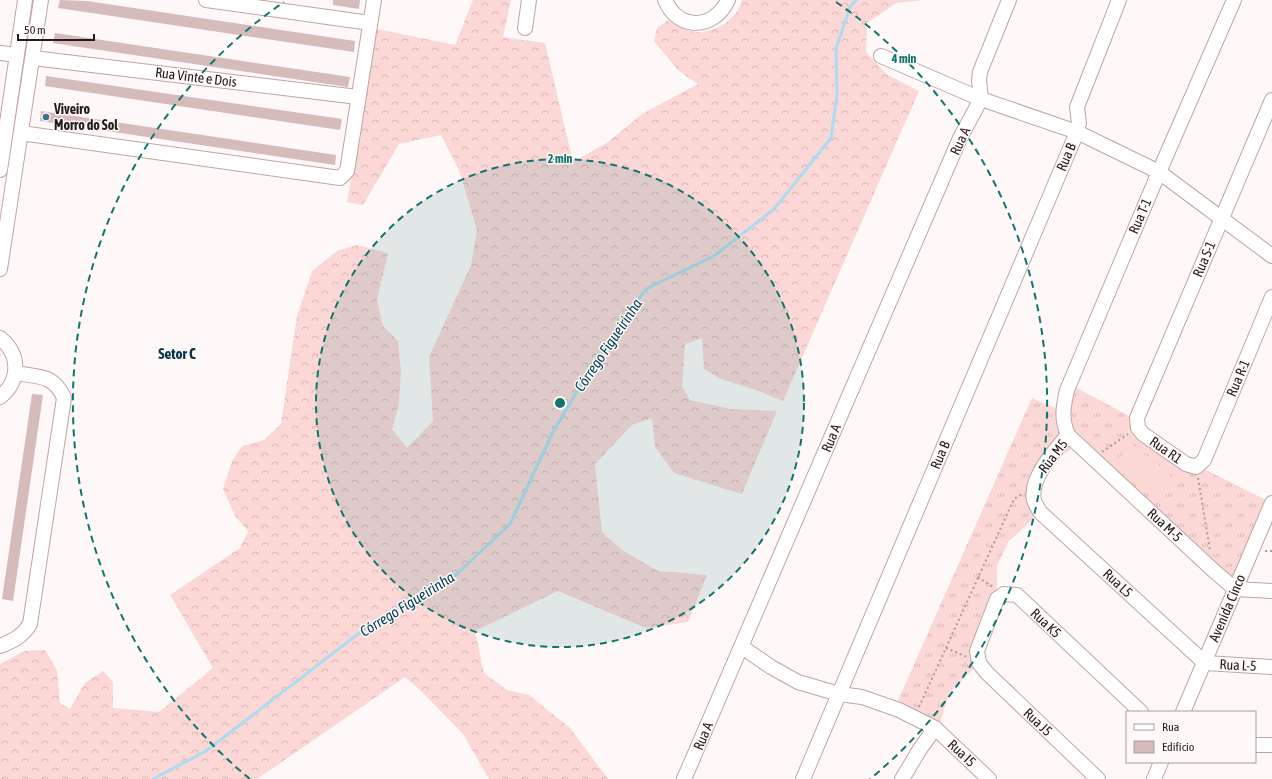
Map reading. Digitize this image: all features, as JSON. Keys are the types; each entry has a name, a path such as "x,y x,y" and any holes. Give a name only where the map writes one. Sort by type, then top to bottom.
{"street":[{"path":"0,170 26,0"},
{"path":"0,269 41,0"},
{"path":"206,0 370,23"},
{"path":"21,133 340,178 347,171 374,0"},
{"path":"525,28 529,0"},
{"path":"665,0 668,8 676,16 685,21 696,23 707,22 716,17 724,9 728,0"},
{"path":"980,99 980,72 1009,0"},
{"name":"Rua B","path":"803,779 1077,132 1079,123 1077,107 1119,0"},
{"name":"Rua T-1","path":"1068,436 1064,425 1062,412 1067,390 1159,172 1234,0"},
{"path":"0,53 17,55"},
{"name":"Rua B","path":"881,56 980,99 1077,132 1159,172 1272,256"},
{"name":"Rua Vinte e Dois","path":"33,58 358,97"},
{"name":"Rua A","path":"684,779 957,146 980,99"},
{"name":"Rua S-1","path":"1137,423 1221,218 1272,100"},
{"name":"Rua R-1","path":"1200,463 1272,297"},
{"path":"0,338 12,351 15,362 15,373 12,383 7,392 0,397"},
{"path":"0,646 18,638 25,632 30,624 64,398 60,388 54,382 48,379 15,373"},
{"name":"Rua R1","path":"1137,423 1144,434 1186,464 1200,463"},
{"name":"Rua M-5","path":"1068,436 1214,571 1235,588"},
{"name":"Rua M5","path":"1034,496 1037,477 1058,447 1068,436"},
{"name":"Rua L5","path":"1034,496 1040,512 1205,663"},
{"name":"Avenida Cinco","path":"1183,711 1272,503"},
{"path":"1235,588 1272,591"},
{"path":"979,663 977,651 997,599 1004,594"},
{"name":"Rua K5","path":"1004,594 1016,595 1140,711"},
{"name":"Rua I5","path":"742,647 771,667 798,682 839,694 862,697 899,710 935,728 990,779"},
{"name":"Rua J5","path":"979,663 987,673 1098,779"},
{"name":"Rua L-5","path":"1205,663 1272,666"},
{"path":"902,779 916,755 935,728"},
{"path":"1256,745 1272,746"},
{"path":"1154,779 1161,763"}],"path":[{"path":"1093,458 1137,423"},
{"path":"1200,463 1214,571"},
{"path":"914,718 1014,499 1025,492 1034,496"},
{"path":"978,577 1004,594"},
{"path":"946,648 979,663"}],"green space":[{"path":"473,0 511,0 503,37 545,43 573,162 608,142 642,114 698,84 679,71 654,41 657,28 668,20 688,30 700,32 714,29 732,18 740,7 742,0 924,0 896,3 867,23 866,52 886,74 919,91 783,401 756,390 721,379 704,369 702,338 685,344 682,386 690,400 731,409 777,411 742,494 674,473 655,447 652,418 632,425 595,464 602,532 622,550 658,571 707,575 688,622 646,628 558,591 475,631 484,673 507,690 529,695 570,728 608,779 489,779 463,734 423,693 405,677 257,779 0,779 0,664 25,651 45,650 57,670 60,703 70,709 85,683 103,671 113,682 113,708 159,712 213,668 170,595 240,548 248,531 235,516 223,489 232,461 242,446 264,440 281,424 297,316 312,271 337,251 357,245 388,253 377,300 383,326 398,341 401,371 399,404 392,429 407,448 433,421 429,357 471,265 477,230 459,170 441,135 399,144 363,205 347,202 377,29 455,45"},
{"path":"1073,386 1131,417 1202,468 1268,501 1234,583 1079,438 1071,449 1047,466 1032,520 1008,542 997,566 997,590 973,669 949,693 939,726 896,705 1032,398 1064,412"},
{"path":"1130,443 1171,475 1159,491 1118,460"}],"building":[{"path":"60,0 87,1 355,41 354,52 58,8"},
{"path":"333,0 360,0 359,9 333,5"},
{"path":"55,33 350,77 348,87 53,43"},
{"path":"46,76 342,119 340,130 45,86"},
{"path":"41,111 336,155 335,165 40,121"},
{"path":"32,394 43,395 13,601 2,599"}],"waterway":[{"name":"Córrego Figueirinha","path":"153,779 206,751 371,624 457,574 510,524 553,432 596,359 646,289 714,256 774,209 831,138 837,95 836,49 850,7 856,0"}],"place":[{"name":"Viveiro Morro do Sol","path":"46,117"}],"district":[{"name":"Setor C","path":"177,353"}]}
